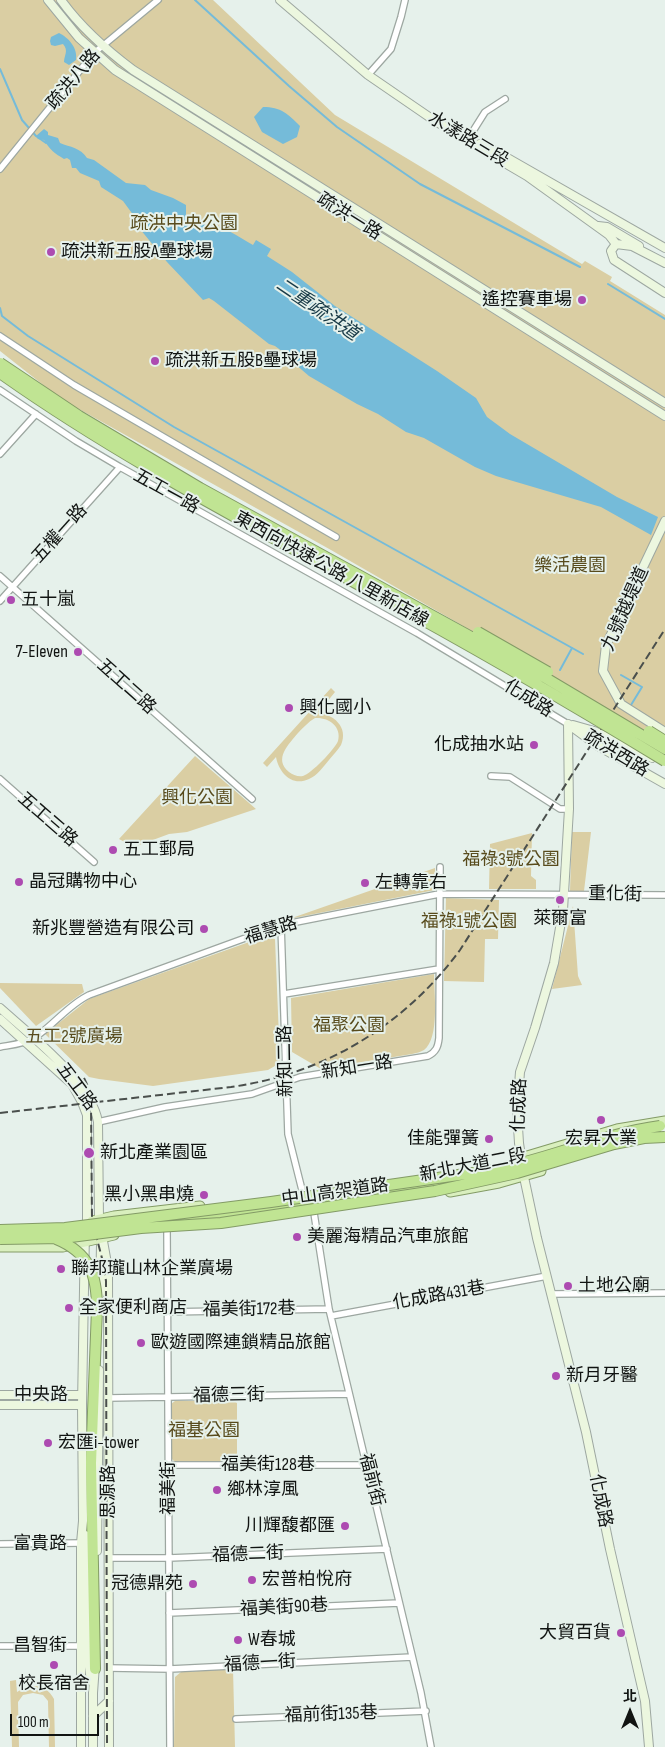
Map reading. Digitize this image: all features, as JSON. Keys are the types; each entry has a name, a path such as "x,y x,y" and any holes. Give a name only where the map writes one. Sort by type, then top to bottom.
{"highway":[{"name":"東西向快速公路 八里新店線","path":"0,362 79,416 200,488 552,682 665,749"},
{"name":"東西向快速公路 八里新店線","path":"0,373 57,412 162,476 540,686 665,763"},
{"path":"402,598 436,610 522,656 665,741"},
{"path":"615,731 665,769"},
{"name":"中山高架道路","path":"0,1232 65,1228 271,1202 513,1167 613,1135 665,1125"},
{"path":"582,1156 609,1143 629,1137 665,1132"},
{"name":"中山高架道路","path":"0,1239 63,1238 141,1228 221,1223 435,1191 517,1173 621,1142 665,1137"},
{"path":"86,1227 100,1222 198,1218 319,1204 456,1181 513,1167"},
{"path":"0,1232 44,1235 62,1241 80,1254 92,1269 95,1278 97,1309 91,1491 95,1669"}],"main road":[{"name":"新北大道二段","path":"100,1222 114,1216 303,1194 454,1172 521,1158 617,1129 665,1121"},
{"name":"新北大道二段","path":"0,1247 42,1248 85,1243 124,1234 230,1224 470,1189 524,1176 582,1156 628,1145 665,1141"},
{"path":"0,1226 86,1227 102,1238"},
{"path":"0,1232 47,1234 86,1227"}],"street":[{"name":"疏洪一路","path":"48,0 65,23 94,53 115,70 665,416"},
{"name":"疏洪一路","path":"61,0 73,17 102,47 152,82 665,403"},
{"name":"疏洪八路","path":"0,170 94,53 158,0"},
{"name":"水漾路三段","path":"280,0 368,75 435,121 527,176 609,235 616,244 632,246 665,263"},
{"path":"368,75 391,49 405,0"},
{"path":"505,99 486,112 468,139 490,148 665,248"},
{"path":"595,226 608,227 642,247 648,254"},
{"path":"616,244 611,251 614,260 665,294"},
{"path":"0,336 74,385 336,537"},
{"name":"五工一路","path":"0,390 76,441 120,467 336,587"},
{"path":"0,454 36,414"},
{"name":"五權一路","path":"0,601 120,467"},
{"name":"九號越堤道","path":"665,521 606,645 603,671 622,704 665,732"},
{"name":"五工二路","path":"0,576 252,799"},
{"name":"化成路","path":"336,587 467,662 568,724 569,809 564,894 554,963 520,1072 517,1111 524,1176 586,1432 610,1549 645,1701 650,1747"},
{"path":"568,724 594,731 665,763"},
{"name":"疏洪西路","path":"568,724 598,746 665,784"},
{"path":"491,776 510,777 560,809 569,809"},
{"name":"五工三路","path":"0,779 94,862"},
{"name":"新知一路","path":"98,1122 165,1107 252,1094 300,1077 434,1054 439,1038 440,867"},
{"name":"福慧路","path":"0,1047 25,1042 34,1038 74,1004 90,995 281,925 439,894 564,894"},
{"name":"重化街","path":"564,894 665,895"},
{"name":"新知二路","path":"281,925 288,1134 303,1194"},
{"path":"284,994 439,969"},
{"name":"五工路","path":"0,1008 73,1076 94,1107 98,1122 100,1222"},
{"name":"五工路","path":"0,1019 72,1084 85,1109 87,1123 86,1227"},
{"name":"福前街","path":"314,1213 331,1316 426,1711 431,1747"},
{"name":"思源路","path":"100,1222 108,1269 109,1747"},
{"name":"思源路","path":"81,1747 82,1395 86,1227"},
{"name":"福美街","path":"167,1230 170,1747"},
{"name":"思源路","path":"92,1693 96,1653 102,1238"},
{"name":"化成路431巷","path":"331,1316 547,1276"},
{"path":"552,1294 665,1292"},
{"name":"福美街172巷","path":"168,1312 330,1308"},
{"name":"福德三街","path":"108,1398 349,1394"},
{"name":"中央路","path":"0,1395 82,1395"},
{"name":"中央路","path":"0,1405 82,1405"},
{"name":"福美街128巷","path":"168,1465 367,1465"},
{"name":"思源路","path":"83,1521 86,1546 87,1653 92,1693 93,1747"},
{"name":"富貴路","path":"0,1544 81,1544"},
{"name":"福德二街","path":"110,1558 169,1558 387,1548"},
{"name":"福美街90巷","path":"169,1613 399,1603"},
{"name":"昌智街","path":"0,1646 81,1646"},
{"name":"福德一街","path":"109,1668 170,1669 412,1657"},
{"path":"93,1716 109,1701"},
{"name":"福前街135巷","path":"236,1719 426,1711"}],"green space":[{"name":"疏洪中央公園","path":"0,0 213,0 335,115 582,264 585,261 612,277 610,281 665,315 665,742 331,550 61,399 0,351"},
{"path":"331,688 335,692 318,713 329,716 338,723 343,733 343,738 340,747 320,771 309,779 297,781 292,780 283,773 276,757 267,767 263,763","holes":["315,718 329,721 336,727 339,736 338,741 328,755 311,771 303,776 294,775 284,767 282,762 284,752 306,725"]},
{"name":"興化公園","path":"195,756 256,809 187,832 169,834 134,847 119,839"},
{"path":"572,832 591,832 584,891 570,891"},
{"name":"福祿3號公園","path":"532,833 531,876 536,880 536,889 489,889 490,844"},
{"path":"435,868 435,890 289,919"},
{"name":"福祿1號公園","path":"446,898 499,900 498,939 485,939 484,982 444,981"},
{"path":"573,906 578,976 582,985 552,989"},
{"name":"五工2號廣場","path":"266,936 275,939 280,1063 268,1070 153,1086 99,1079 89,1077 45,1034 89,999"},
{"name":"福聚公園","path":"434,974 434,1026 429,1044 423,1051 321,1069 292,1052 291,998"},
{"path":"0,983 82,984 84,992 36,1026 0,988"},
{"name":"福基公園","path":"175,1401 234,1401 237,1403 237,1459 234,1462 174,1461 171,1458 171,1404"},
{"path":"233,1669 235,1747 174,1747 175,1677 181,1672"},
{"path":"16,1680 17,1692 27,1687 37,1686 47,1690 54,1699 55,1747 49,1747 48,1701 43,1695 33,1693 23,1695 18,1702 19,1747 12,1747 10,1681"}],"water":[{"path":"59,33 69,41 76,51 76,60 69,65 64,62 65,46 63,44 51,45 51,37"},
{"path":"263,107 279,110 292,118 300,126 297,137 283,144 262,132 254,117"},
{"path":"44,129 48,132 48,135 58,138 60,143 78,150 126,183 145,185 151,190 186,205 186,217 194,226 202,224 217,226 253,245 256,240 271,249 267,256 292,272 335,306 476,398 487,417 510,434 617,497 658,517 651,535 601,507 496,476 475,467 424,438 406,432 378,414 309,376 295,364 294,360 275,346 269,344 214,301 209,298 203,300 167,262 140,229 134,216 123,201 101,187 99,181 80,173 76,168 72,168 70,160 64,159 50,149 44,140 38,139 36,136"}],"waterway":[{"path":"195,0 337,127 420,184 580,267"},
{"name":"二重疏洪道","path":"0,69 22,120 36,136 46,143"},
{"path":"608,284 665,319"},
{"path":"0,308 2,316 28,336 174,427 583,654"},
{"path":"560,670 572,648"},
{"path":"621,675 642,687 631,705"}],"railway":[{"path":"0,1113 231,1087 265,1080 298,1071 330,1058 359,1042 387,1023 414,1002 460,950 665,629"},
{"path":"84,1078 90,1091 91,1105 92,1220 106,1281 107,1747"}],"place":[{"name":"疏洪新五股A壘球場","path":"51,252"},
{"name":"遙控賽車場","path":"582,300"},
{"name":"疏洪新五股B壘球場","path":"155,361"},
{"name":"五十嵐","path":"11,600"},
{"name":"7-Eleven","path":"78,652"},
{"name":"興化國小","path":"289,708"},
{"name":"化成抽水站","path":"534,745"},
{"name":"五工郵局","path":"113,850"},
{"name":"晶冠購物中心","path":"19,882"},
{"name":"左轉靠右","path":"365,883"},
{"name":"萊爾富","path":"560,900"},
{"name":"新兆豐營造有限公司","path":"204,929"},
{"name":"宏昇大業","path":"601,1120"},
{"name":"佳能彈簧","path":"489,1139"},
{"name":"新北產業園區","path":"89,1153"},
{"name":"黑小黑串燒","path":"204,1195"},
{"name":"美麗海精品汽車旅館","path":"297,1237"},
{"name":"聯邦瓏山林企業廣場","path":"61,1269"},
{"name":"土地公廟","path":"568,1286"},
{"name":"全家便利商店","path":"69,1308"},
{"name":"歐遊國際連鎖精品旅館","path":"141,1343"},
{"name":"新月牙醫","path":"556,1376"},
{"name":"宏匯i-tower","path":"48,1443"},
{"name":"鄉林淳風","path":"217,1490"},
{"name":"川輝馥都匯","path":"345,1526"},
{"name":"宏普柏悅府","path":"252,1580"},
{"name":"冠德鼎苑","path":"193,1584"},
{"name":"大貿百貨","path":"621,1633"},
{"name":"W春城","path":"238,1640"},
{"name":"校長宿舍","path":"54,1665"}],"park label":[{"name":"樂活農園","path":"570,566"}]}
